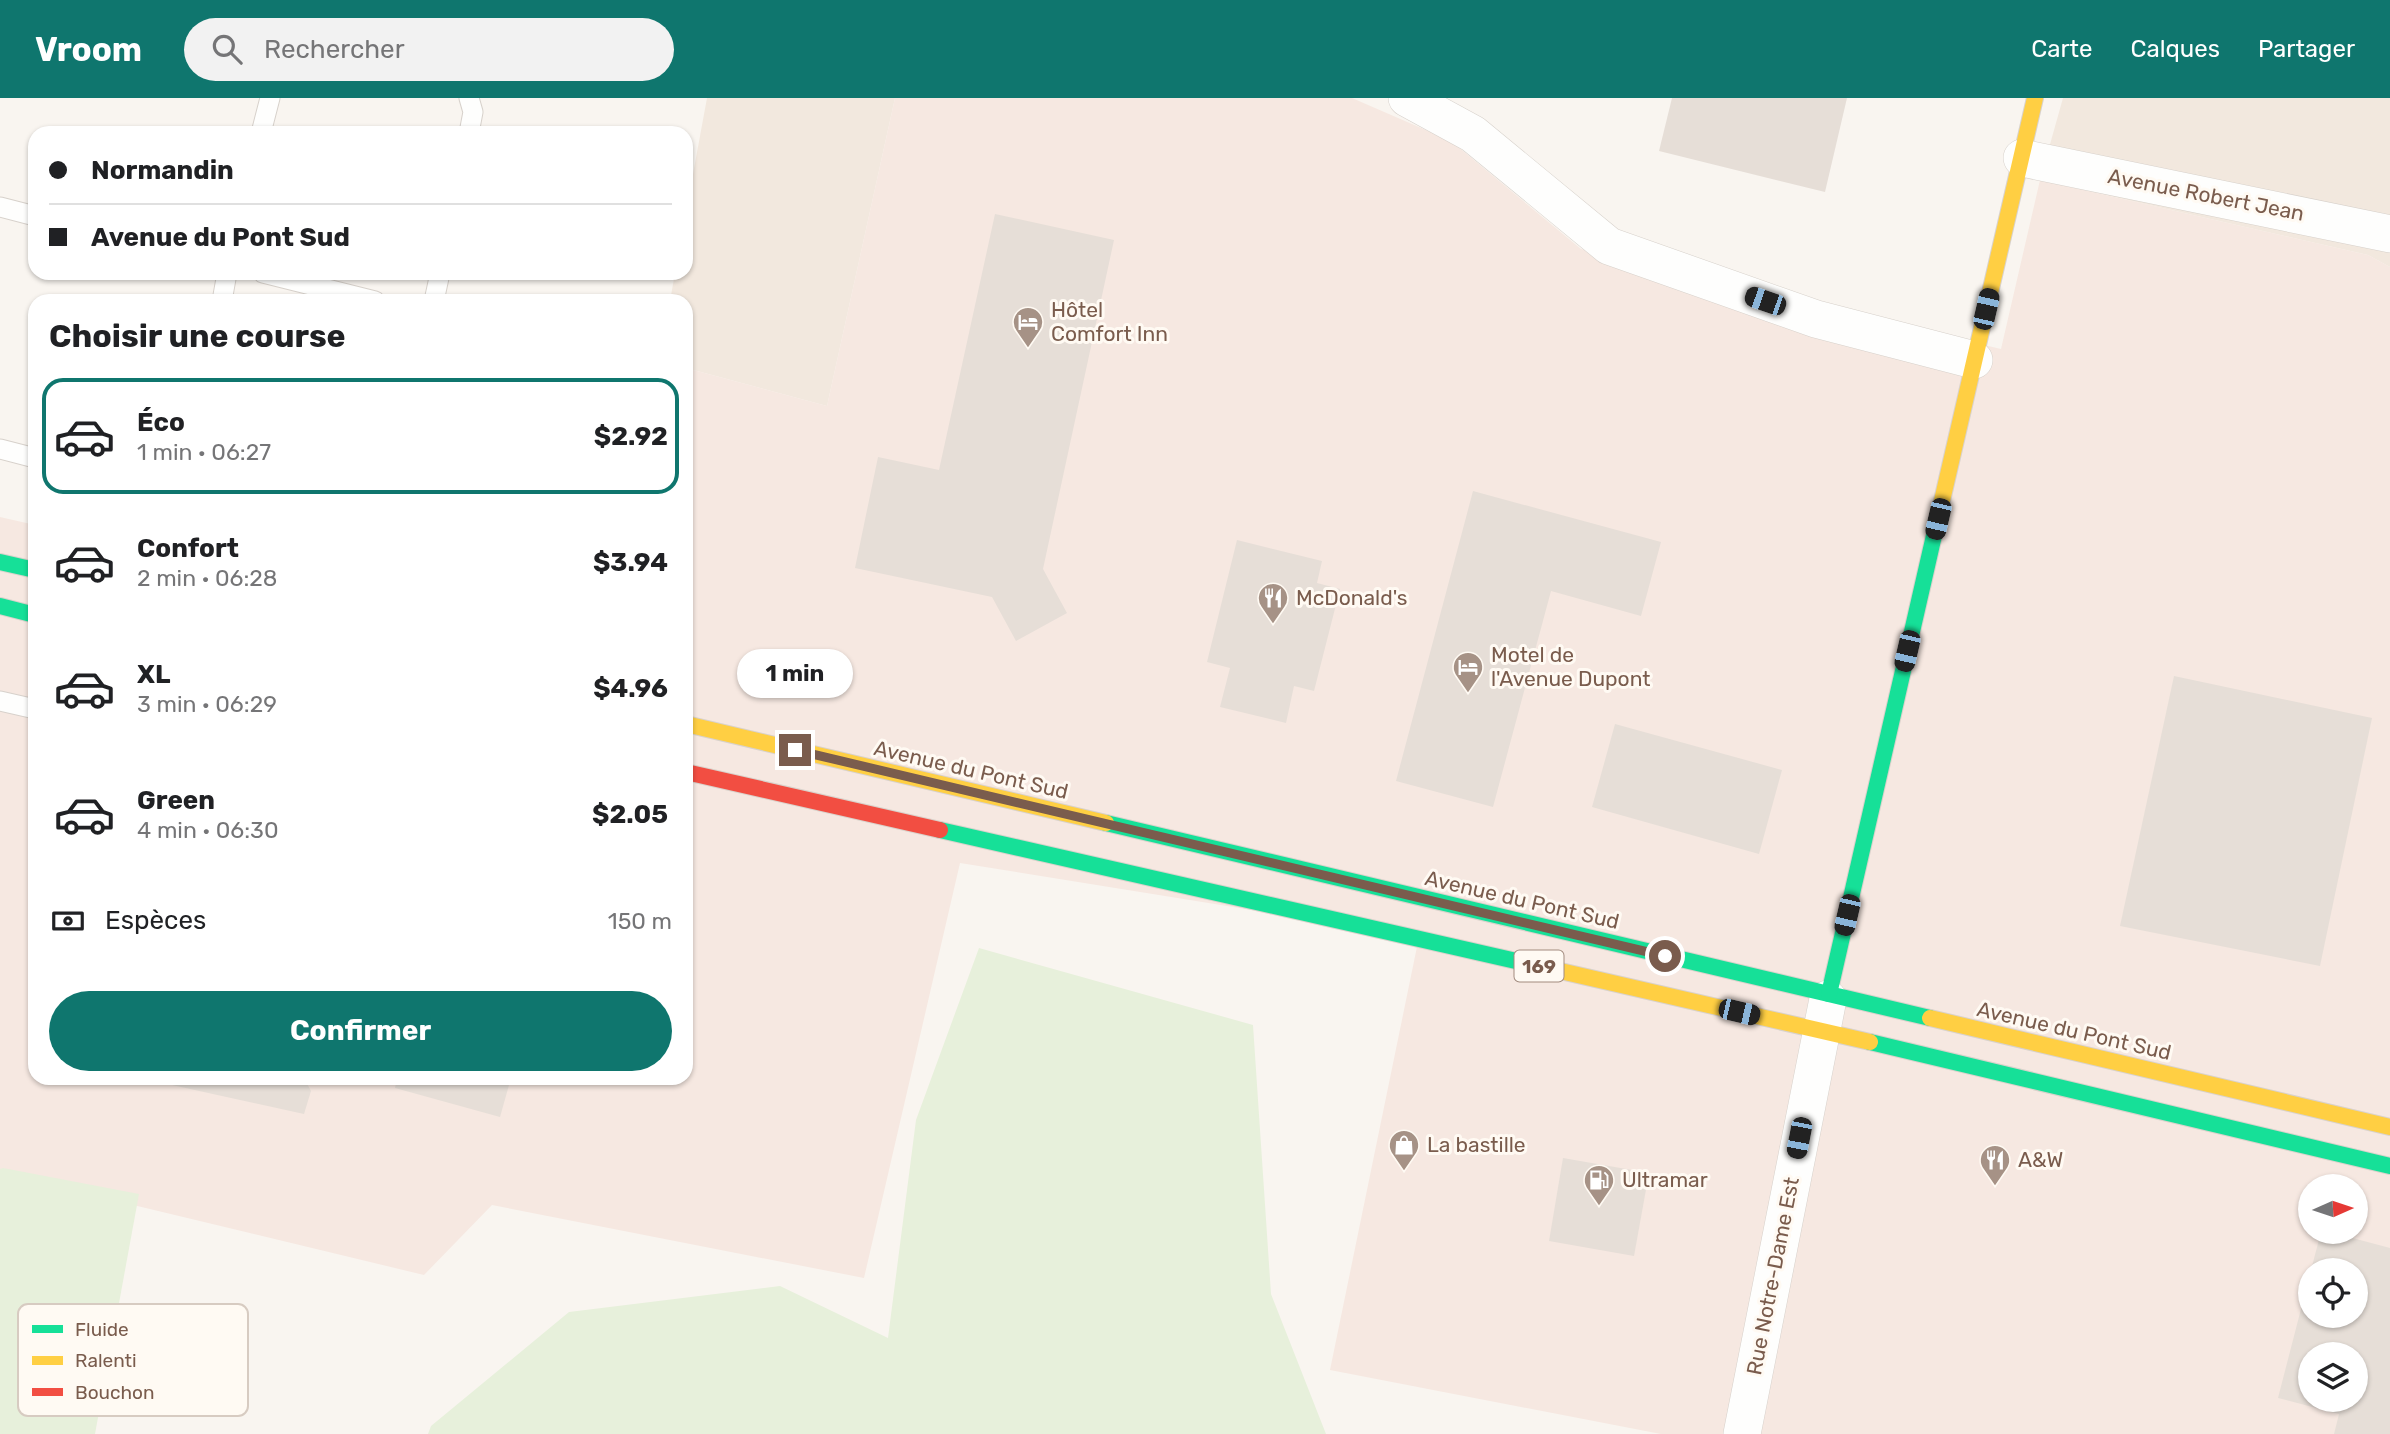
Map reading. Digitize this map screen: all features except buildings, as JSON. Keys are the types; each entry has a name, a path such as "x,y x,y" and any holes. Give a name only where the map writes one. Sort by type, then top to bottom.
{"main road":[{"path":"1829,994 2035,98"},
{"path":"0,562 28,568"},
{"path":"0,606 28,613"},
{"name":"Avenue du Pont Sud","path":"693,726 2390,1127"},
{"name":"169","path":"693,774 1820,1030 2390,1166"}],"street":[{"path":"1407,98 1473,134 1609,246 1816,319 1974,360"},
{"name":"Avenue Robert Jean","path":"2022,158 2390,234"},
{"name":"Rue Notre-Dame Est","path":"1742,1434 1829,994"}],"lane":[{"path":"263,126 270,98"},
{"path":"469,98 473,112 470,126"},
{"path":"0,207 28,214"},
{"path":"291,280 347,294"},
{"path":"0,449 28,456"},
{"path":"0,701 28,707"}],"shaded area":[{"path":"707,98 895,98 827,406 693,370 693,294 671,294 674,280 693,280 693,174"},
{"path":"895,98 1352,98 1451,141 1581,249 2001,349 2040,180 2368,255 2390,267 2390,1434 1661,1434 1330,1370 1419,937 960,863 864,1278 492,1205 424,1275 0,1173 0,517 28,523 28,1085 693,1085 693,370 827,406"},
{"path":"2063,98 2390,98 2390,267 2368,255 2040,180"}],"green space":[{"path":"979,948 1253,1025 1271,1294 1326,1434 428,1434 431,1426 569,1312 780,1286 888,1338 916,1120"},
{"path":"0,1169 139,1194 119,1304 18,1304 18,1416 98,1416 95,1434 0,1434"}],"traffic: fast":[{"path":"1829,994 1941,505"},
{"path":"0,562 28,568"},
{"path":"0,606 28,613"},
{"path":"1106,823 1930,1018"},
{"path":"940,830 1556,970"},
{"path":"1870,1042 2390,1166"}],"traffic: slow":[{"path":"1941,505 2035,98"},
{"path":"693,726 1106,823"},
{"path":"1556,970 1870,1042"},
{"path":"1930,1018 2390,1127"}],"traffic: jam":[{"path":"693,774 940,830"}],"place":[{"name":"Hôtel Comfort Inn","path":"1028,349"},
{"name":"McDonald's","path":"1273,625"},
{"name":"Motel de l'Avenue Dupont","path":"1468,694"},
{"name":"La bastille","path":"1404,1172"},
{"name":"A&W","path":"1995,1187"},
{"name":"Ultramar","path":"1599,1207"}],"route":[{"path":"795,750 1665,956"}]}
